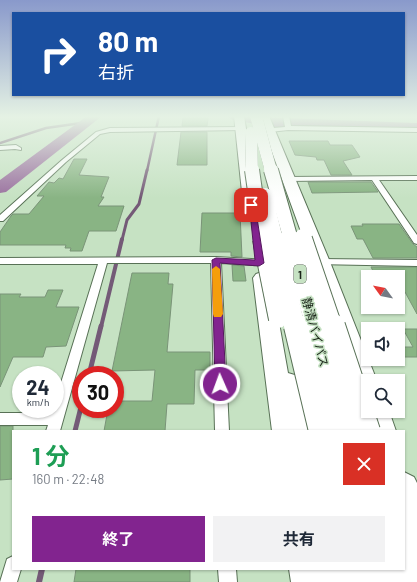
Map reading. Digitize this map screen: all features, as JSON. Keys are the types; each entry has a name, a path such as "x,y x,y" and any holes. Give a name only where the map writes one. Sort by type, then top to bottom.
{"highway":[{"path":"251,143 251,156 261,233 299,430"},
{"path":"253,143 259,263 285,430"},
{"name":"静清バイパス","path":"256,143 321,430"},
{"name":"静清バイパス","path":"258,143 344,430"},
{"name":"1","path":"264,143 288,180 321,262 362,374"},
{"path":"267,143 273,150 368,430"},
{"path":"378,418 383,430"},
{"path":"405,490 417,522"},
{"path":"405,544 417,582"},
{"path":"306,570 308,582"},
{"path":"325,570 328,582"},
{"path":"353,570 356,582"},
{"path":"382,570 386,582"}],"street":[{"path":"0,218 86,143"},
{"path":"0,148 16,147 19,149"},
{"path":"288,180 417,178"},
{"path":"375,179 417,241"},
{"path":"0,260 216,260 259,263 417,263"},
{"path":"216,260 222,430"},
{"path":"0,419 55,425 103,261"},
{"path":"8,582 12,568"},
{"path":"227,570 228,582"}],"building":[{"path":"180,143 207,143 207,165 177,165"},
{"path":"290,143 329,143 330,145 352,145 360,157 343,161 352,175 331,175 324,160 317,160 316,157 295,155"},
{"path":"74,159 87,159 79,175 109,177 101,197 104,197 98,206 124,206 116,231 89,231 82,251 70,251 71,248 65,248 66,245 0,245 0,232 11,216 13,214 29,214 44,196 37,196 49,182 54,183 59,178 63,179"},
{"path":"308,182 371,182 378,192 312,193"},
{"path":"202,213 240,213 242,257 231,256 231,252 200,252"},
{"path":"362,224 399,224 413,244 417,247 417,258 373,258 363,239 357,239 351,226 363,226"},
{"path":"232,265 244,266 246,281 233,281"},
{"path":"371,267 417,267 417,314 405,292 405,270 372,270"},
{"path":"132,273 169,273 168,284 173,284 167,352 210,352 210,370 195,370 194,404 167,404 165,430 104,430 106,418 124,418 124,401 152,401 155,370 124,371 124,366 113,366"},
{"path":"48,290 63,290 56,307 79,307 66,346 46,347 43,357 13,357 0,387 0,294 21,294 19,297 45,297"},
{"path":"405,329 417,329 417,357 405,357 405,347 413,347 405,333"},
{"path":"0,426 13,426 12,479 0,480"},
{"path":"76,570 190,570 190,582 74,582"}],"waterway":[{"path":"0,188 58,143"},
{"path":"147,171 153,143"},
{"path":"122,240 127,220 139,204 147,170"},
{"path":"101,327 122,239"},
{"path":"91,366 101,326"},
{"path":"75,430 78,418"},
{"path":"39,582 42,570"}],"slow traffic":[{"path":"216,269 218,314"}],"route":[{"path":"220,384 216,260 259,263 251,205"}]}
